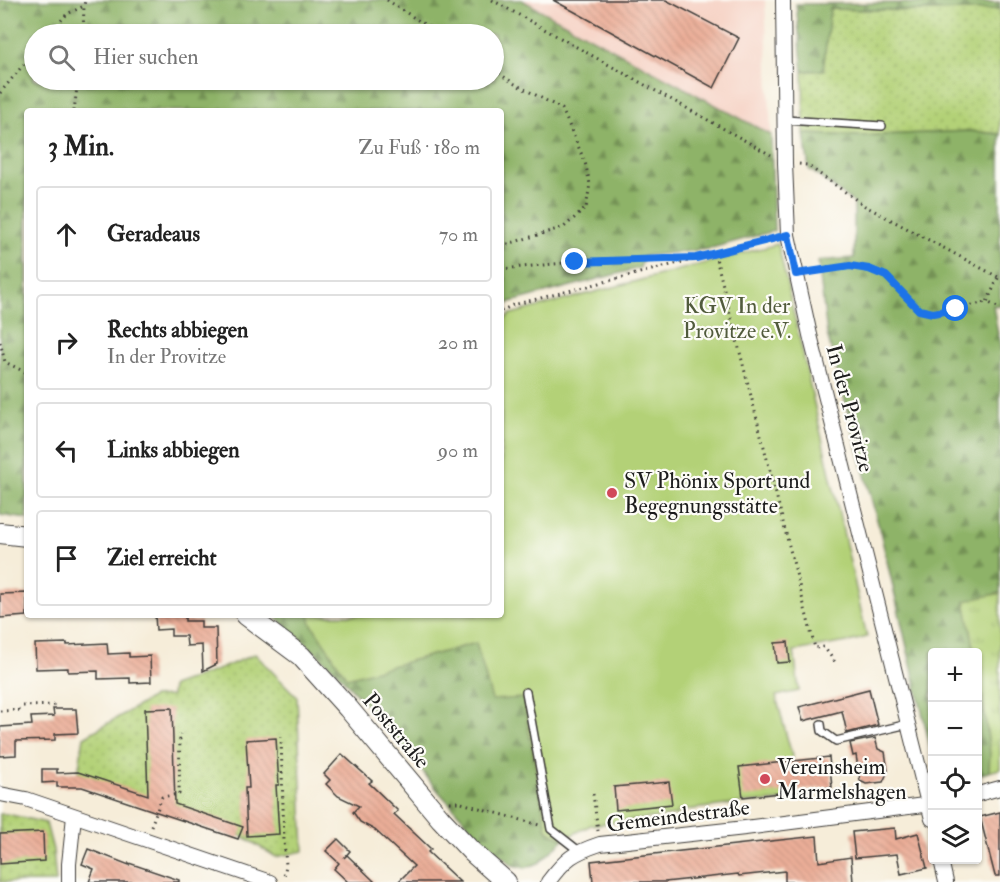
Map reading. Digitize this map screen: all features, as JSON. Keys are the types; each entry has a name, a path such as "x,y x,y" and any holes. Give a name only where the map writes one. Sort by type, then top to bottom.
{"street":[{"name":"In der Provitze","path":"783,0 788,235 908,724 928,794"},
{"path":"0,533 24,536"},
{"name":"Poststraße","path":"250,618 301,656 348,708 427,803 472,852 506,882"},
{"path":"982,793 1000,788"},
{"path":"0,794 26,799 270,882"},
{"name":"Gemeindestraße","path":"548,882 558,868 579,851 600,844 928,805"},
{"path":"69,882 74,816"},
{"path":"942,864 946,882"}],"lane":[{"path":"784,120 882,126"},
{"path":"526,692 551,829 579,851"},
{"path":"821,724 822,731 836,741 908,724"}],"path":[{"path":"83,24 85,0"},
{"path":"387,0 424,24"},
{"path":"492,0 785,164 807,165 865,206 999,278 987,302"},
{"path":"58,24 67,14 84,6"},
{"path":"0,93 24,64"},
{"path":"504,77 562,109 585,162 590,184 586,208 564,227 504,245"},
{"path":"74,108 77,90"},
{"path":"504,310 513,305 788,235"},
{"path":"715,254 815,648 824,646 835,662"},
{"path":"504,269 575,262 696,258"},
{"path":"796,274 850,266 869,269 886,276 919,310 933,313 987,302 1000,308"},
{"path":"0,342 5,362 24,372"},
{"path":"0,711 59,705"},
{"path":"145,840 162,797 179,795 180,734"},
{"path":"281,736 286,865 284,882"},
{"path":"593,794 600,844"},
{"path":"427,803 458,802 551,829"}],"shaded area":[{"path":"522,0 765,0 771,135 708,101"}],"green space":[{"path":"0,0 522,0 771,135 774,231 708,249 644,256 640,268 504,306 504,108 24,108 24,519 0,515"},
{"path":"1000,2 1000,9 922,11 830,9 823,70 803,71 796,4"},
{"path":"829,9 922,11 1000,9 1000,134 969,131 859,136 804,134 803,71 823,70"},
{"path":"969,131 1000,134 1000,307 993,305 1000,346 1000,593 966,602 974,648 928,648 928,738 880,531 827,334 818,261 854,258 854,203 809,169 804,134 859,136"},
{"name":"SV Phönix Sport und Begegnungsstätte","path":"778,244 867,637 794,651 799,691 776,696 792,756 798,800 743,803 678,811 678,815 591,825 564,839 547,830 523,698 492,700 476,643 347,678 311,623 310,618 504,618 504,320 511,314"},
{"path":"1000,593 1000,769 989,772 990,753 982,694 982,648 974,648 965,601"},
{"path":"277,618 310,618 347,678 476,643 492,699 523,697 547,830 564,839 539,863 525,868 512,865 479,836 439,792 392,734 336,671"},
{"path":"255,654 297,697 304,851 276,857 244,837 77,778 84,737 153,697 171,696 172,686"},
{"path":"982,694 990,753 989,772 982,774"},
{"path":"0,814 46,823 53,850 56,882 0,882"}],"building":[{"path":"553,0 666,0 739,38 714,88"},
{"path":"24,593 24,616 0,618 0,594"},
{"path":"155,618 185,618 185,621 201,621 201,628 216,628 217,664 203,671 202,645 187,646 186,636 171,636 171,629 156,630"},
{"path":"788,642 790,662 777,663 775,643"},
{"path":"67,643 67,645 107,643 108,654 129,653 129,657 150,656 151,682 130,683 130,678 98,679 98,671 68,672 68,668 36,669 35,644"},
{"path":"869,689 878,725 847,733 842,711 803,721 799,707"},
{"path":"172,708 175,804 243,827 238,839 82,787 57,787 57,782 42,783 42,769 57,769 57,773 78,772 148,795 145,709"},
{"path":"53,709 76,709 78,733 55,734 55,740 16,741 16,755 0,756 0,727 32,725 31,717 54,716"},
{"path":"276,738 279,834 247,836 245,788 249,788 246,740"},
{"path":"875,738 878,749 885,752 888,771 883,782 866,784 860,781 856,755 853,756 850,743"},
{"path":"342,754 372,781 369,783 398,811 394,814 431,849 428,852 460,882 398,882 414,866 375,830 360,822 353,812 359,806 338,796 326,784 330,780 324,774"},
{"path":"829,757 832,787 743,797 739,767"},
{"path":"669,782 672,804 616,810 614,787"},
{"path":"1000,812 1000,876 995,876 982,816"},
{"path":"895,828 896,839 918,833 927,868 901,874 897,854 855,858 852,832"},
{"path":"43,832 44,861 0,864 0,834"},
{"path":"817,836 819,862 851,857 853,882 785,882 785,871 665,882 593,882 591,861"},
{"path":"338,839 350,851 344,858 347,855 375,882 348,882 334,869 339,863 326,851"},
{"path":"88,849 129,865 129,863 179,880 179,882 89,882 94,869 82,864"}],"place":[{"name":"SV Phönix Sport und Begegnungsstätte","path":"612,493"},
{"name":"Vereinsheim Marmelshagen","path":"765,779"}],"route":[{"path":"575,262 696,258 788,235 796,274 850,266 869,269 886,276 919,310 933,313 956,309"}],"park label":[{"name":"KGV In der Provitze e.V.","path":"737,318"}]}
